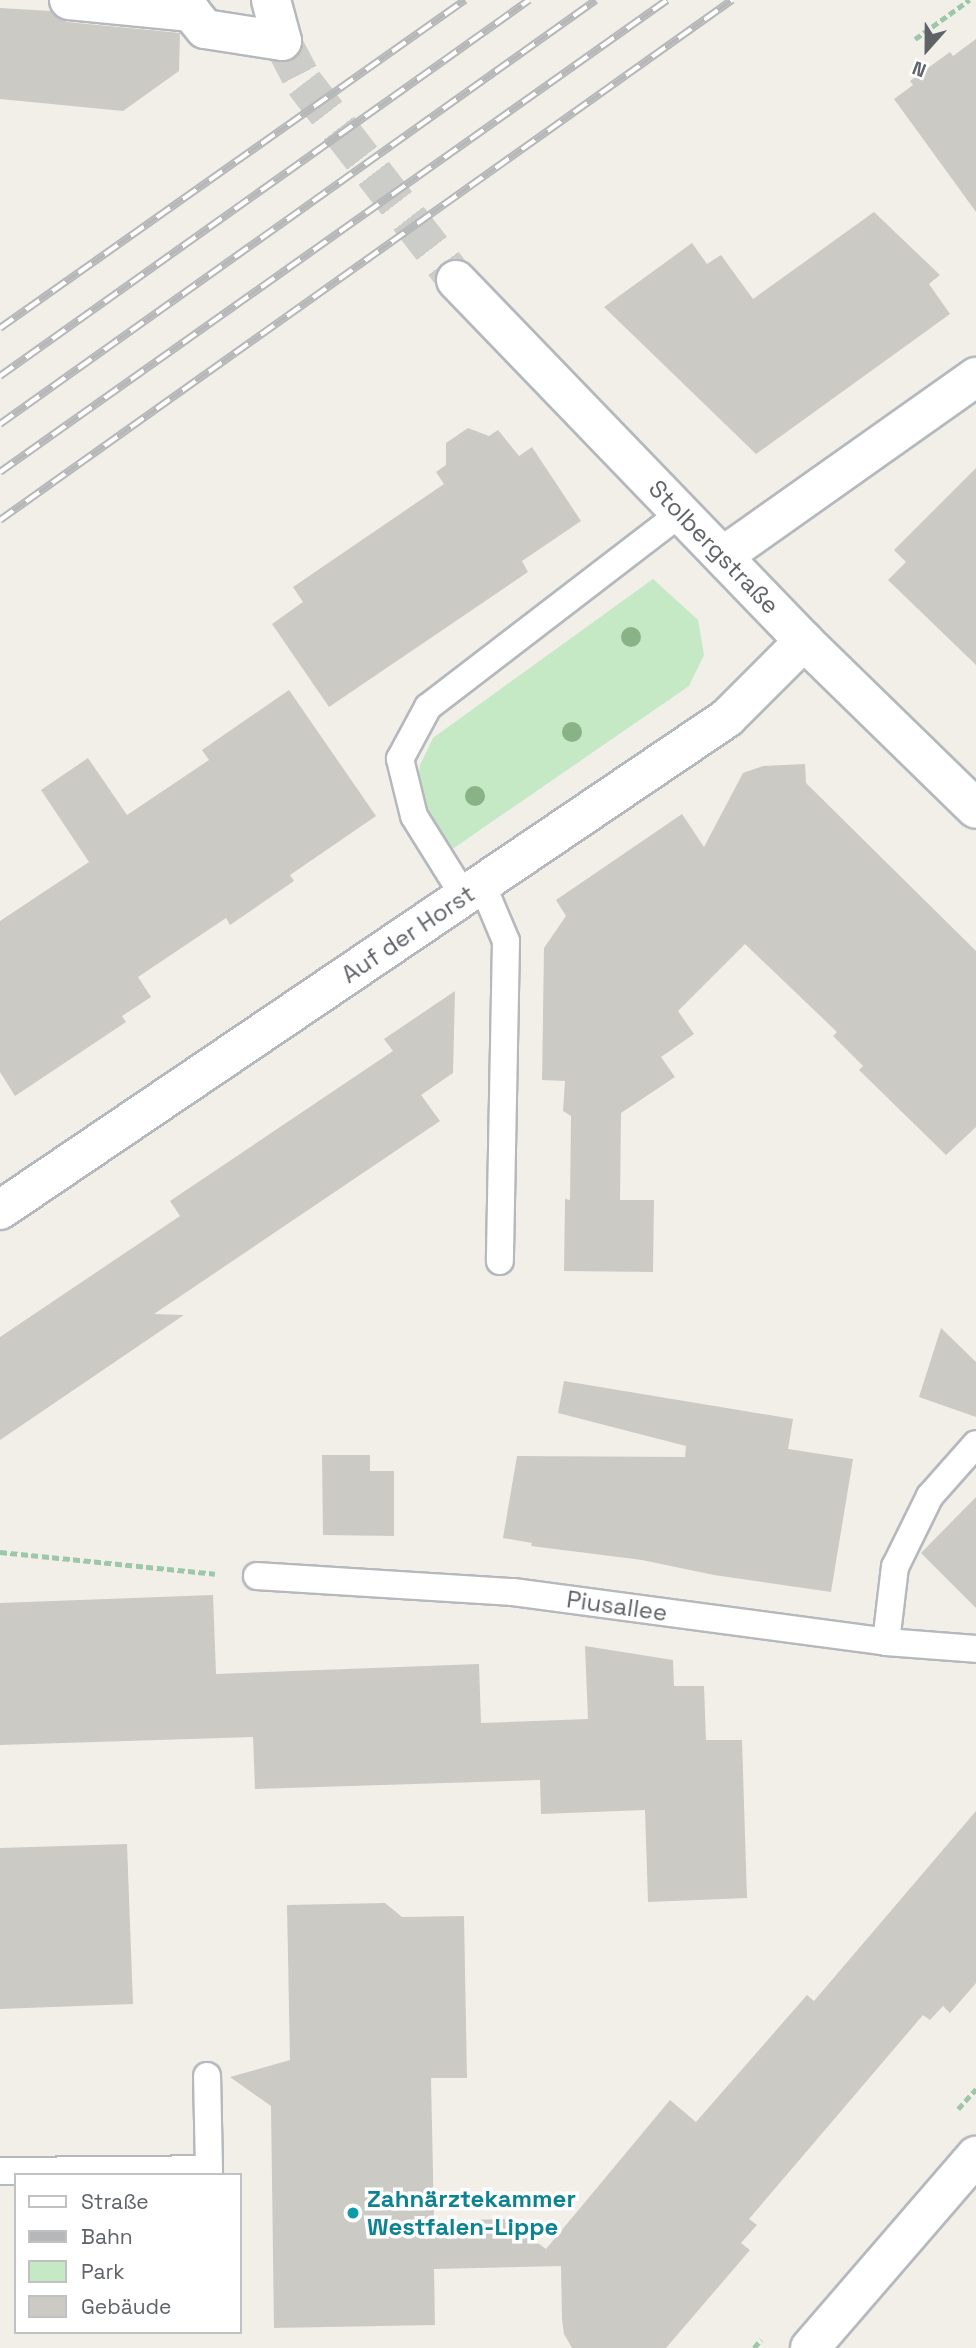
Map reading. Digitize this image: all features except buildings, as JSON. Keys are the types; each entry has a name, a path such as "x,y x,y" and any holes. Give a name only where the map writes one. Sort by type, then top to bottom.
{"street":[{"path":"69,0 190,6 205,29 282,41 271,0"},
{"name":"Stolbergstraße","path":"456,280 804,641 976,809"},
{"path":"723,556 976,377"},
{"name":"Auf der Horst","path":"0,1210 727,718 804,641"},
{"path":"810,2348 976,2156"}],"lane":[{"path":"500,1261 506,941 473,890 414,816 400,759 428,707 681,513"},
{"path":"886,1642 895,1567 930,1496 976,1444"},
{"name":"Piusallee","path":"257,1576 513,1591 886,1642 976,1649"},
{"path":"0,2171 209,2172 206,2076"}],"path":[{"path":"915,39 969,0"},
{"path":"0,1552 257,1576"}],"green space":[{"path":"653,579 698,620 704,655 689,686 451,850 417,793 420,765 433,738"}],"tunnel":[{"path":"282,41 304,83 456,280"}],"railway":[{"path":"0,328 465,0"},
{"path":"0,376 529,0"},
{"path":"0,424 596,0"},
{"path":"0,472 667,0"},
{"path":"0,520 732,0"}],"place":[{"name":"Zahnärztekammer Westfalen-Lippe","path":"353,2213"}]}
